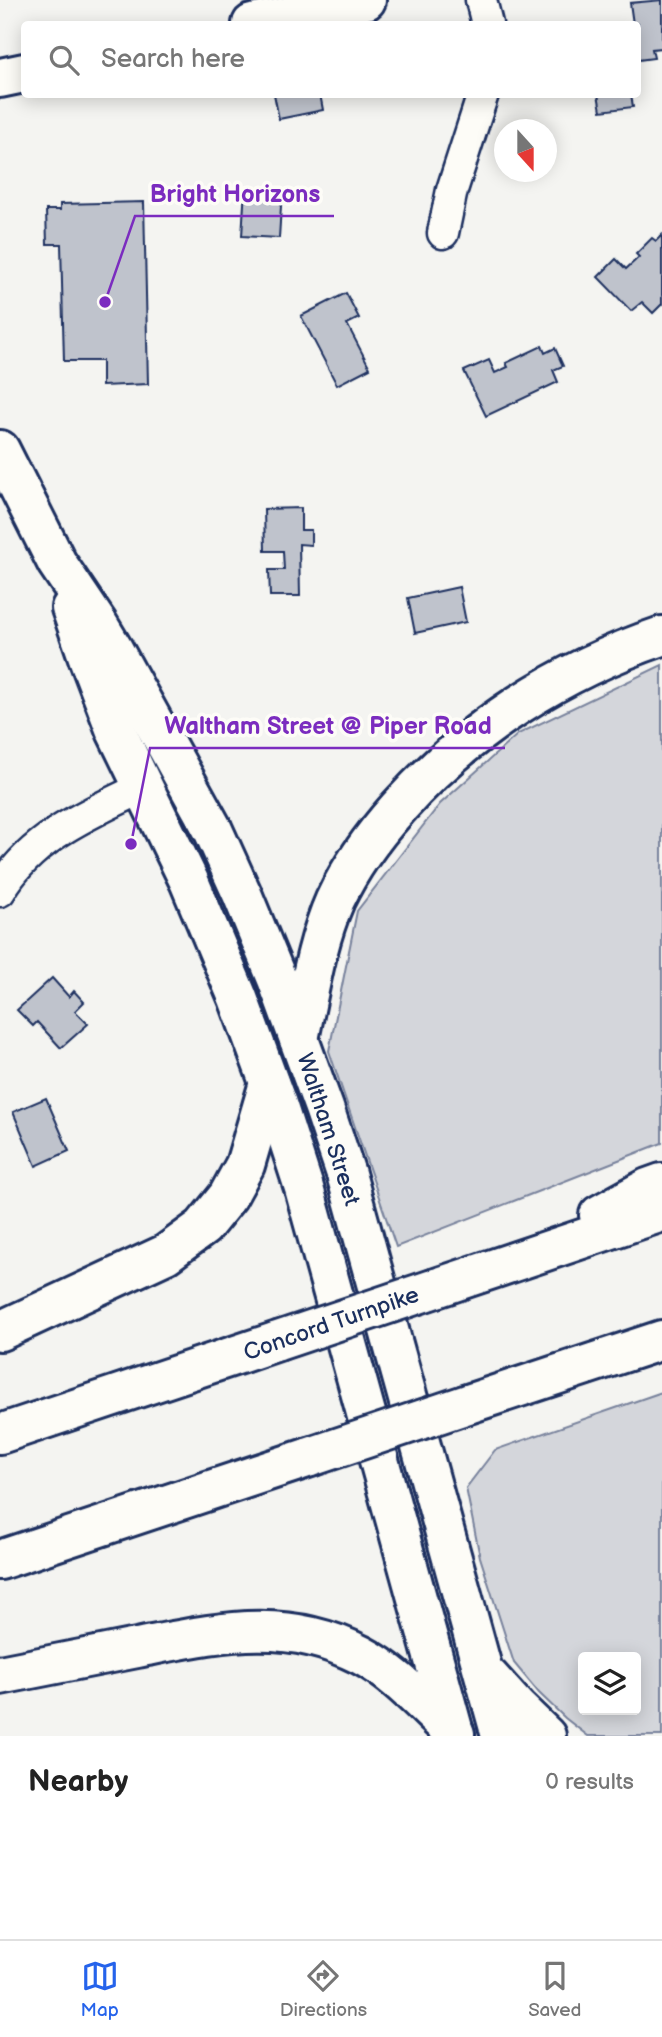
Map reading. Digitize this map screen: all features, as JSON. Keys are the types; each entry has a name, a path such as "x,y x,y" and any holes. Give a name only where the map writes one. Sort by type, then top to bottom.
{"main road":[{"path":"260,21 293,8 366,0"},
{"path":"0,78 21,74"},
{"name":"Waltham Street","path":"0,450 57,563 99,624 101,655 116,731 197,901 270,1083 304,1188 455,1735"},
{"path":"299,1039 317,957 334,904 361,854 413,792 478,733 535,694 600,660 662,636"},
{"name":"Waltham Street","path":"101,655 180,769 212,830 273,969 299,1039 346,1174 501,1736"},
{"path":"144,787 180,769"},
{"path":"0,1331 166,1254 203,1227 228,1196 245,1166 270,1083"},
{"path":"512,1262 662,1182"},
{"name":"Concord Turnpike","path":"0,1434 662,1212"},
{"path":"0,1560 662,1340"},
{"path":"581,1366 662,1357"},
{"path":"0,1675 207,1634 246,1629 280,1631 329,1642 374,1662 455,1735"},
{"path":"483,1671 546,1736"}],"street":[{"path":"481,0 486,21"},
{"path":"443,233 452,190 482,98"},
{"path":"0,891 21,863 41,844 79,820 144,787"}],"shaded area":[{"path":"662,665 662,1143 396,1247 329,1051 357,911 440,804 518,734"},
{"path":"662,1392 662,1736 588,1736 539,1693 514,1663 480,1557 466,1488 495,1450"}],"building":[{"path":"662,0 662,48 652,49 654,58 641,60 641,21 633,21 630,3"},
{"path":"275,98 321,98 323,110 279,119"},
{"path":"599,98 632,98 633,107 601,111"},
{"path":"245,188 282,190 279,238 242,236"},
{"path":"144,202 148,384 102,386 102,361 64,361 61,244 47,244 46,210 60,210 60,204"},
{"path":"662,235 662,304 653,313 642,302 631,311 598,277 616,259 626,269 639,257 636,254 652,238 656,241"},
{"path":"346,293 359,318 347,324 370,368 337,385 301,316"},
{"path":"542,346 545,353 555,348 563,366 553,370 558,382 486,416 464,371 489,360 495,373 508,367 506,363"},
{"path":"301,508 301,530 311,530 311,545 299,544 300,596 270,596 269,570 284,570 283,551 265,551 264,509"},
{"path":"459,587 466,622 415,633 408,598"},
{"path":"52,978 69,997 74,991 84,1002 75,1011 88,1024 61,1048 37,1022 33,1026 17,1010"},
{"path":"46,1098 69,1151 36,1166 13,1112"}],"place":[{"name":"Bright Horizons","path":"105,302"},
{"name":"Waltham Street @ Piper Road","path":"131,844"}]}
